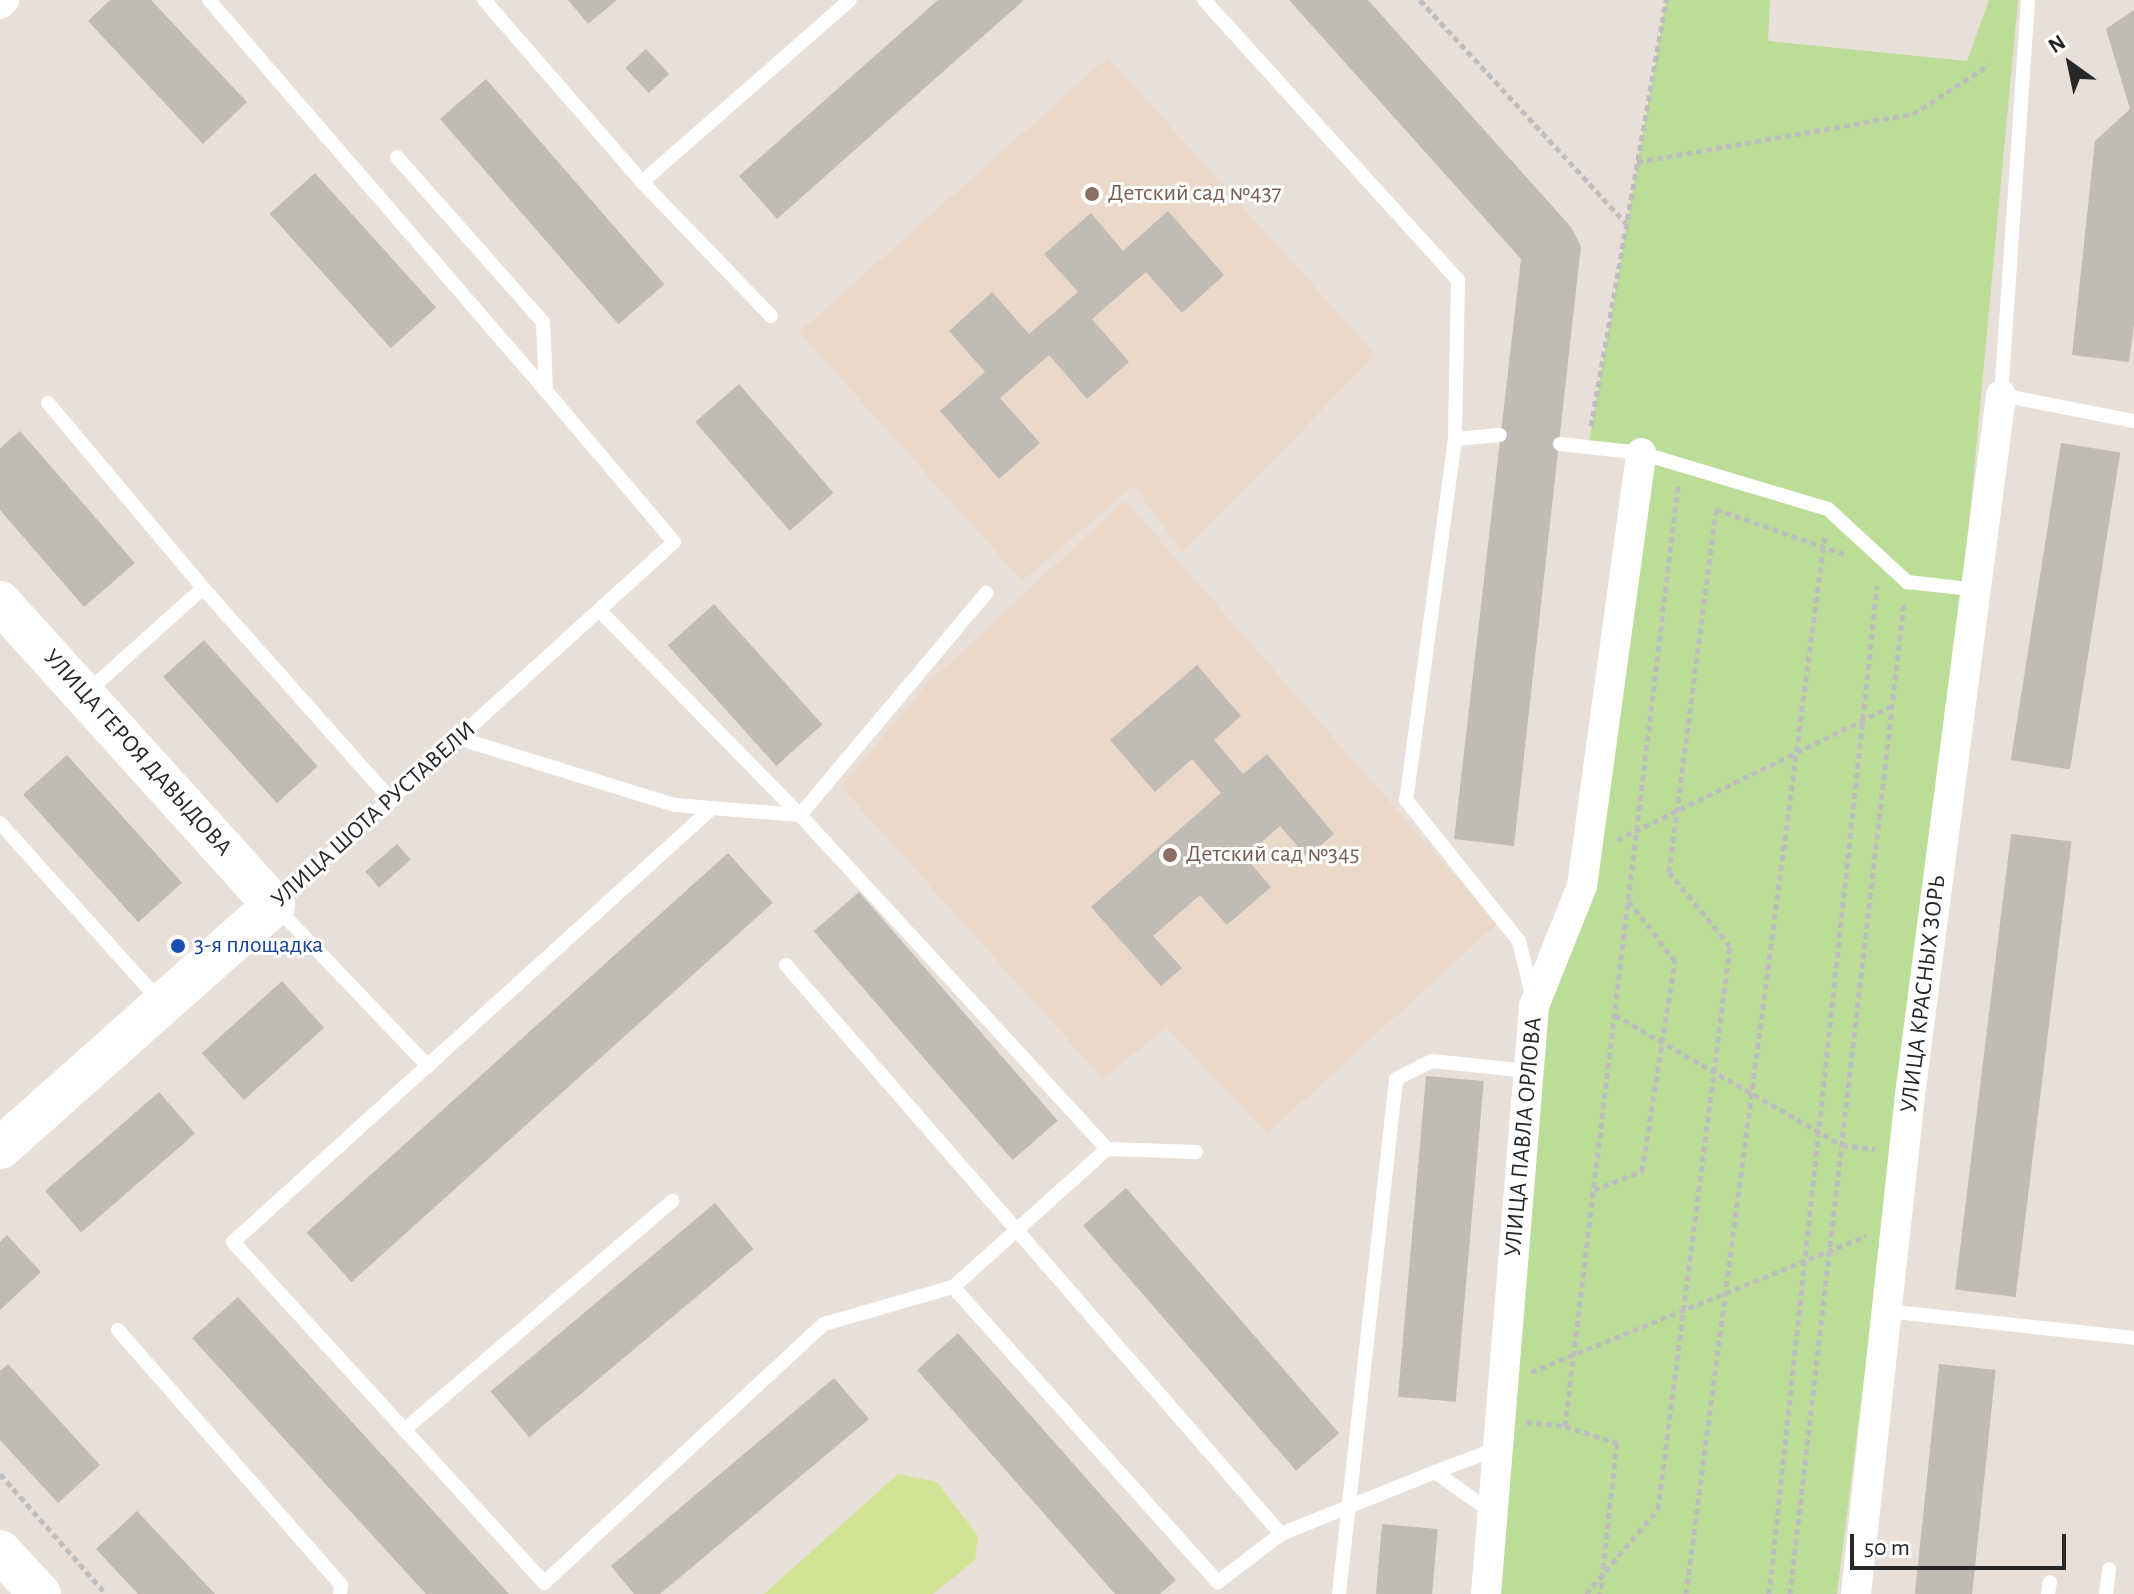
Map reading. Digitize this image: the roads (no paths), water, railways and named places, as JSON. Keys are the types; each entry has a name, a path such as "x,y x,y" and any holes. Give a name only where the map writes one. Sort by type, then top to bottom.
{"street":[{"name":"УЛИЦА КРАСНЫХ ЗОРЬ","path":"1856,1594 1896,1224 2001,395"},
{"name":"УЛИЦА ПАВЛА ОРЛОВА","path":"1486,1594 1534,1006 1582,886 1641,453"},
{"name":"УЛИЦА ГЕРОЯ ДАВЫДОВА","path":"0,602 274,905"},
{"name":"УЛИЦА ШОТА РУСТАВЕЛИ","path":"0,1148 274,905"},
{"path":"0,1551 40,1594"}],"lane":[{"path":"209,0 546,391"},
{"path":"484,0 642,182 771,316"},
{"path":"642,182 850,0"},
{"path":"1204,0 1458,280 1455,439 1406,800 1519,941 1534,1006"},
{"path":"2028,0 2001,395 2134,421"},
{"path":"397,157 543,322 546,391"},
{"name":"УЛИЦА ШОТА РУСТАВЕЛИ","path":"274,905 602,613 674,542 546,391"},
{"path":"48,403 203,588 392,801"},
{"path":"1455,439 1500,435"},
{"path":"1560,444 1641,453 1828,509 1907,582 1978,590"},
{"path":"84,695 203,588"},
{"path":"800,815 986,593"},
{"path":"602,613 800,815 1107,1149"},
{"path":"458,738 675,805 800,815"},
{"path":"712,808 233,1242 544,1583 824,1324 953,1287 1013,1230 1107,1149 1196,1152"},
{"path":"0,823 162,1004"},
{"path":"274,905 428,1066"},
{"path":"786,965 1013,1230 1281,1534"},
{"path":"1339,1594 1396,1079 1432,1061 1529,1071"},
{"path":"404,1430 672,1201"},
{"path":"953,1287 1218,1582 1281,1534 1435,1472 1500,1434"},
{"path":"1886,1311 2134,1338"},
{"path":"118,1330 341,1585 340,1594"},
{"path":"1435,1472 1493,1513"},
{"path":"2106,1594 2109,1569"}],"place":[{"name":"Детский сад №437","path":"1092,194"},
{"name":"Детский сад №345","path":"1170,855"},
{"name":"3-я площадка","path":"178,946"}]}
